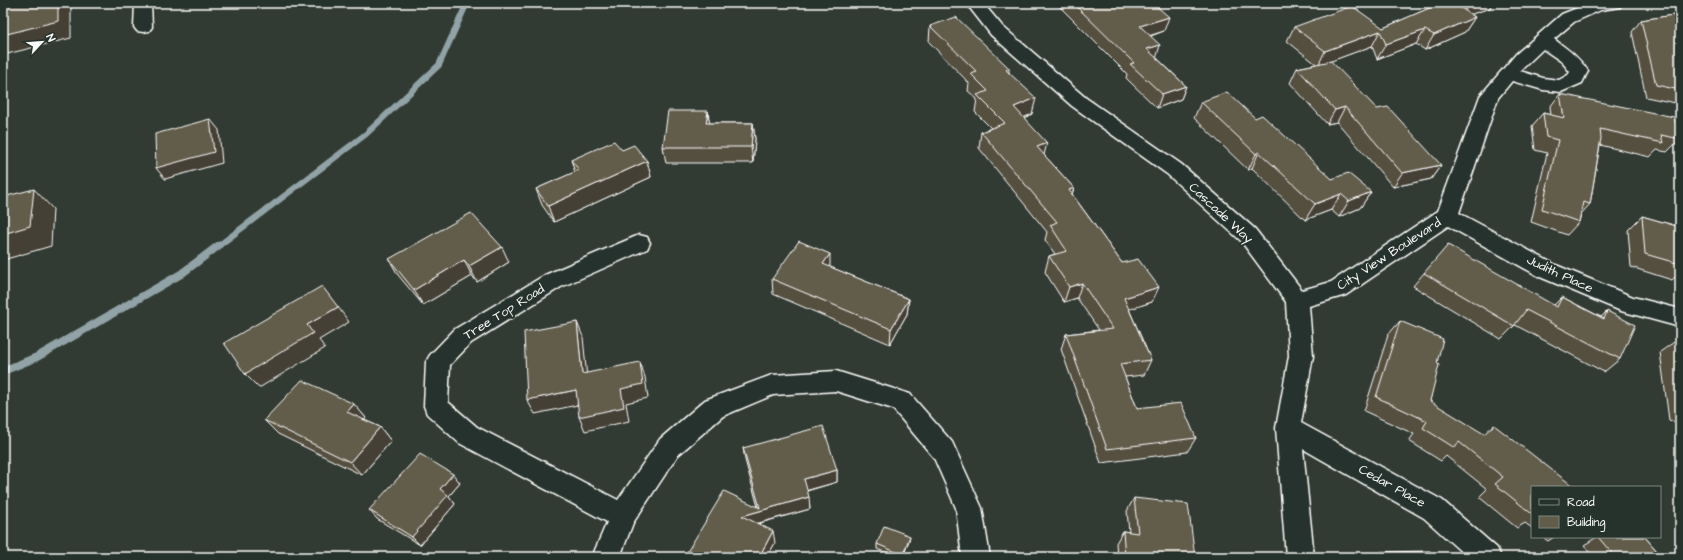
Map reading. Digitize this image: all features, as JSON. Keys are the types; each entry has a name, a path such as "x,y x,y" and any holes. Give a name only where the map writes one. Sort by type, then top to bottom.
{"street":[{"path":"143,3 143,28"},
{"name":"Cascade Way","path":"974,3 996,32 1079,102 1174,169 1248,235 1297,300"},
{"name":"City View Boulevard","path":"1297,300 1338,289 1447,216 1489,96 1522,58 1568,18 1601,4"},
{"path":"1508,74 1543,84 1561,86 1576,79 1579,71 1568,58 1543,40"},
{"name":"Judith Place","path":"1447,216 1548,271 1629,305 1680,318"},
{"name":"Tree Top Road","path":"622,516 468,435 436,406 438,362 462,336 553,281 639,243"},
{"path":"1297,300 1302,356 1288,428 1300,557"},
{"path":"606,557 622,516 669,447 714,408 772,385 836,381 901,401 943,450 969,508 976,557"},
{"name":"Cedar Place","path":"1288,428 1433,509 1487,557"}],"building":[{"path":"3,3 58,3 58,21 3,35"},
{"path":"1073,3 1153,3 1169,17 1140,26 1160,45 1147,49 1186,86 1162,94 1130,64 1134,63"},
{"path":"1441,3 1453,3 1475,17 1434,35 1425,30 1386,44 1380,31 1325,51 1294,27 1352,6 1383,28"},
{"path":"1461,3 1478,3 1467,7"},
{"path":"1680,14 1680,90 1656,85 1641,20"},
{"path":"956,17 1009,68 1006,70 1036,98 1014,107 1047,143 1037,147 1074,188 1069,190 1122,263 1138,259 1159,287 1124,298 1151,360 1120,364 1137,408 1181,403 1196,438 1107,449 1066,334 1113,329 1082,283 1069,287 1049,256 1067,251 1050,225 1057,222 981,132 1005,123 977,95 988,91 971,74 977,72 930,26"},
{"path":"1331,61 1377,109 1388,107 1441,165 1402,173 1345,107 1335,110 1297,68"},
{"path":"1227,92 1255,118 1262,115 1332,179 1348,173 1371,192 1349,201 1341,194 1315,204 1259,152 1256,154 1201,102"},
{"path":"1560,94 1674,117 1680,139 1661,135 1663,143 1600,129 1601,138 1590,204 1583,202 1579,222 1542,209 1558,140 1546,137 1543,113 1564,118"},
{"path":"668,111 708,111 706,123 753,123 751,147 663,147"},
{"path":"210,119 214,152 156,168 155,134"},
{"path":"614,141 622,150 634,145 647,161 548,206 536,189 579,170 571,160"},
{"path":"34,189 30,226 3,234 3,197"},
{"path":"471,213 502,247 469,266 464,260 414,290 389,259"},
{"path":"1642,216 1680,227 1680,264 1645,254"},
{"path":"799,241 830,254 823,264 909,299 891,329 772,279"},
{"path":"1448,245 1557,307 1562,297 1604,319 1607,311 1635,325 1620,359 1526,310 1514,326 1424,273"},
{"path":"322,286 338,307 307,325 313,333 245,374 224,343"},
{"path":"1400,321 1443,339 1437,363 1439,365 1430,401 1484,434 1494,425 1573,486 1531,486 1531,513 1495,484 1503,477 1459,442 1455,448 1423,428 1427,421 1376,397"},
{"path":"577,322 582,374 640,362 643,384 621,389 624,407 579,417 576,390 527,400 524,332"},
{"path":"1677,340 1680,341 1680,363"},
{"path":"302,380 354,404 347,412 380,427 350,462 264,420"},
{"path":"823,426 837,470 804,479 809,497 742,516 773,531 759,557 684,557 724,491 760,508 743,448"},
{"path":"420,454 453,474 440,489 448,495 412,537 369,510"},
{"path":"1134,498 1188,504 1195,557 1125,557 1123,531 1138,533"},
{"path":"884,526 910,536 903,555 877,544"},
{"path":"1599,538 1646,538 1662,557 1615,557"},
{"path":"1430,551 1433,557 1383,557 1381,552"}],"waterway":[{"path":"217,247 366,134 439,65 467,3"},
{"path":"3,371 37,357 181,274 218,246"}]}
